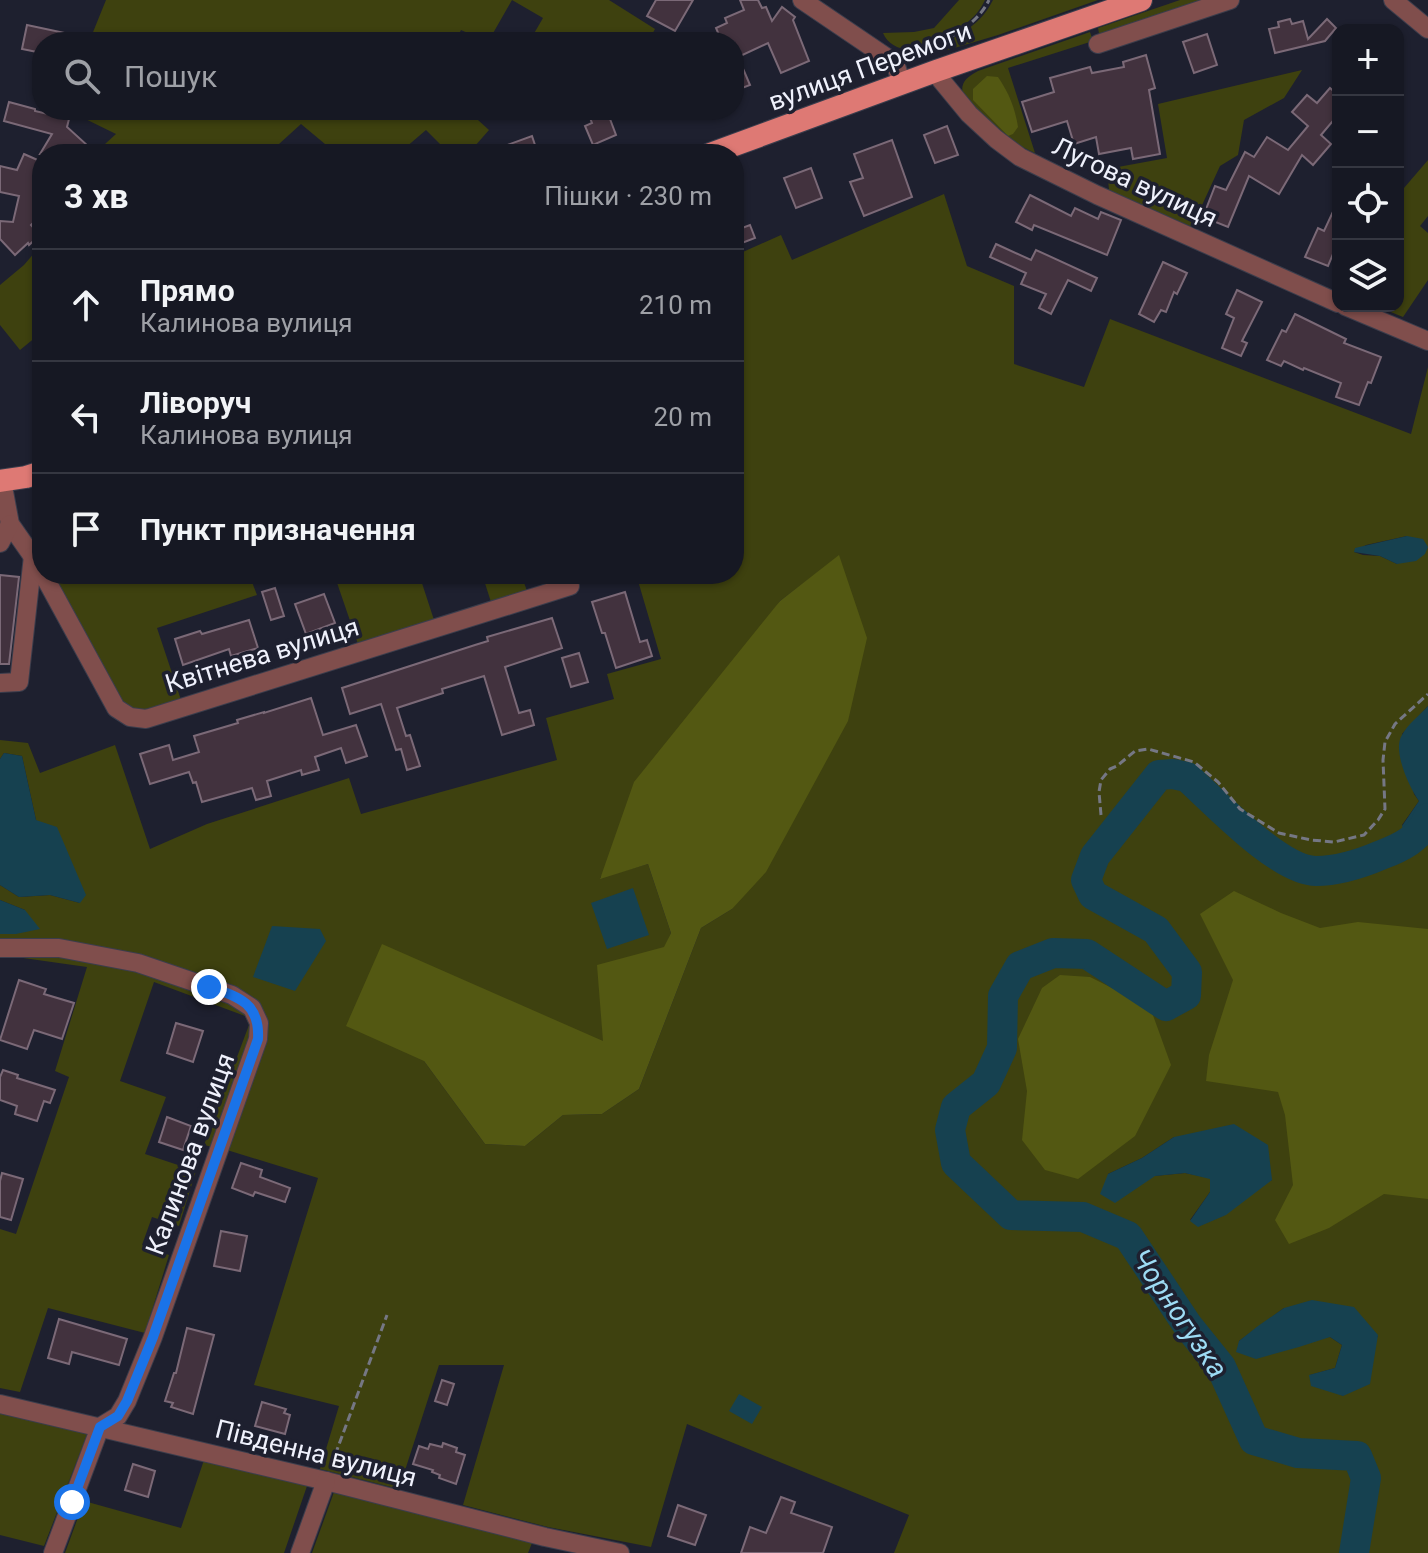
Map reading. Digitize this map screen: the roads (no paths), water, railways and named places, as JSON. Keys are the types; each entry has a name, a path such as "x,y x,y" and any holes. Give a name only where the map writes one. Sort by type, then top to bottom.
{"main road":[{"name":"вулиця Перемоги","path":"733,144 898,73 936,71 1141,0"},
{"path":"1,481 32,474"}],"street":[{"path":"802,0 898,73"},
{"path":"1098,44 1230,0"},
{"path":"1393,0 1428,29"},
{"name":"Лугова вулиця","path":"936,71 969,114 1020,157 1332,300"},
{"path":"1359,312 1428,341"},
{"name":"Квітнева вулиця","path":"1,481 10,524 32,557"},
{"path":"0,543 10,524"},
{"path":"0,683 19,682 36,584"},
{"name":"Квітнева вулиця","path":"48,584 116,708 130,717 146,719 570,586"},
{"name":"Калинова вулиця","path":"0,948 59,948 138,963 232,995 252,1008 259,1023 258,1039 153,1337 127,1401 118,1416 100,1427 53,1553"},
{"name":"Південна вулиця","path":"0,1404 326,1481 542,1545 620,1553"},
{"path":"300,1553 326,1481"}],"water":[{"path":"1407,536 1423,539 1428,547 1416,561 1397,564 1380,556 1354,552 1355,548"},
{"path":"1428,706 1428,843 1420,848 1405,848 1401,841 1406,836 1402,826 1419,801 1403,768 1399,742 1407,727"},
{"path":"4,753 22,756 36,820 57,827 86,895 80,903 50,895 19,897 0,885 0,759"},
{"path":"633,888 649,935 607,949 591,903"},
{"path":"0,900 25,910 40,929 0,934"},
{"path":"272,926 320,929 326,941 295,991 253,977"},
{"path":"1234,1124 1268,1145 1272,1180 1226,1215 1198,1227 1190,1221 1210,1192 1210,1179 1185,1173 1155,1176 1115,1203 1100,1194 1108,1174 1142,1158 1174,1137"},
{"path":"1312,1300 1354,1307 1378,1335 1370,1384 1343,1396 1311,1386 1309,1375 1335,1368 1342,1345 1330,1337 1256,1359 1236,1352 1239,1341 1284,1308"},
{"path":"739,1394 762,1407 752,1424 729,1411"}],"waterway":[{"name":"Чорногузка","path":"1354,1553 1366,1478 1357,1456 1298,1453 1254,1440 1221,1367 1188,1326 1128,1236 1083,1217 1011,1215 956,1163 950,1130 956,1107 986,1083 1002,1048 1003,996 1020,966 1053,953 1087,954 1166,1006 1186,995 1187,972 1156,930 1093,895 1086,880 1095,856 1159,775 1187,777 1266,848 1301,868 1316,871 1349,866 1395,849 1415,837 1428,818"}]}
